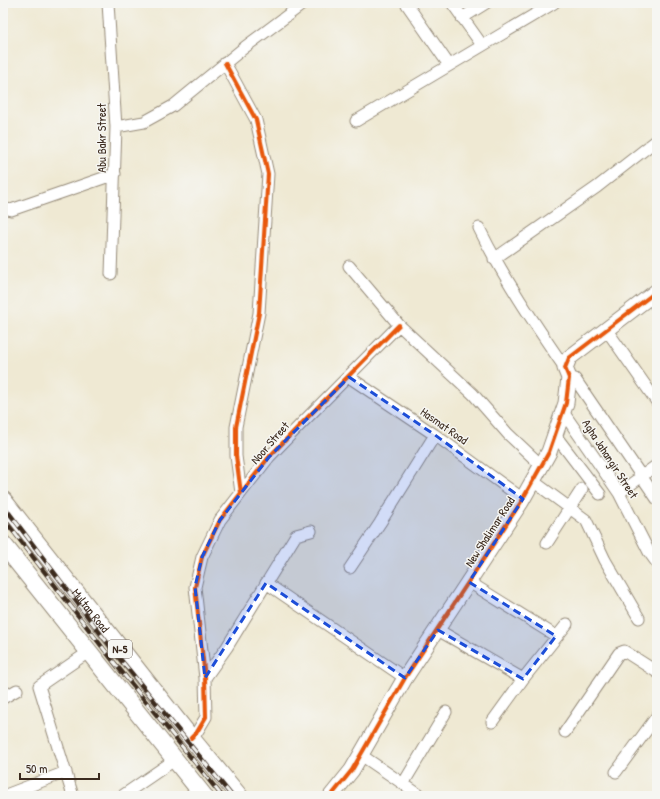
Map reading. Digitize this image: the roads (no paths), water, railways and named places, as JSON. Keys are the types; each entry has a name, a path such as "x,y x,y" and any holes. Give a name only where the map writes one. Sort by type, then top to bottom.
{"main road":[{"name":"Multan Road","path":"3,500 191,738 239,796"},
{"name":"N-5","path":"3,544 29,578 90,651 204,796"}],"street":[{"name":"Abu Bakr Street","path":"108,3 116,127 112,274"},
{"path":"116,127 144,122 173,106 225,63 304,3"},
{"path":"406,3 449,65"},
{"path":"452,3 482,45"},
{"path":"462,18 486,3"},
{"path":"356,121 554,3"},
{"path":"225,63 256,120 268,174 259,313 236,427 236,456 241,493"},
{"path":"494,259 597,187 657,140"},
{"path":"3,208 11,210 115,174"},
{"path":"479,228 494,259 544,338 567,373 575,379 657,499"},
{"path":"349,266 400,325 473,394 508,434 542,466"},
{"name":"New Shalimar Road","path":"331,796 352,770 405,678 523,499 542,466 563,412 567,373 571,355 606,329 655,298"},
{"name":"Noor Street","path":"191,738 197,732 206,717 204,678 195,587 197,573 202,557 220,520 295,429 400,325"},
{"path":"606,329 657,402"},
{"name":"Hasmat Road","path":"349,377 435,435 523,499"},
{"name":"Agha Jahangir Street","path":"563,412 619,493 657,563"},
{"path":"350,568 435,435"},
{"path":"555,435 600,494"},
{"path":"619,493 657,465"},
{"path":"533,481 586,520 605,560 639,618"},
{"path":"547,543 582,489"},
{"path":"204,678 227,647 296,535 311,531"},
{"path":"469,582 556,636"},
{"path":"266,583 405,678"},
{"path":"492,722 523,679 567,624"},
{"path":"438,630 523,679"},
{"path":"73,796 39,686 90,651"},
{"path":"564,732 619,653 624,651 657,672"},
{"path":"3,698 17,690"},
{"path":"403,784 446,712"},
{"path":"616,772 657,716"},
{"path":"361,755 421,796"},
{"path":"122,796 176,759"},
{"path":"3,796 66,772"}],"railway":[{"path":"3,505 116,654 232,796"},
{"path":"3,518 113,661 222,796"}]}
